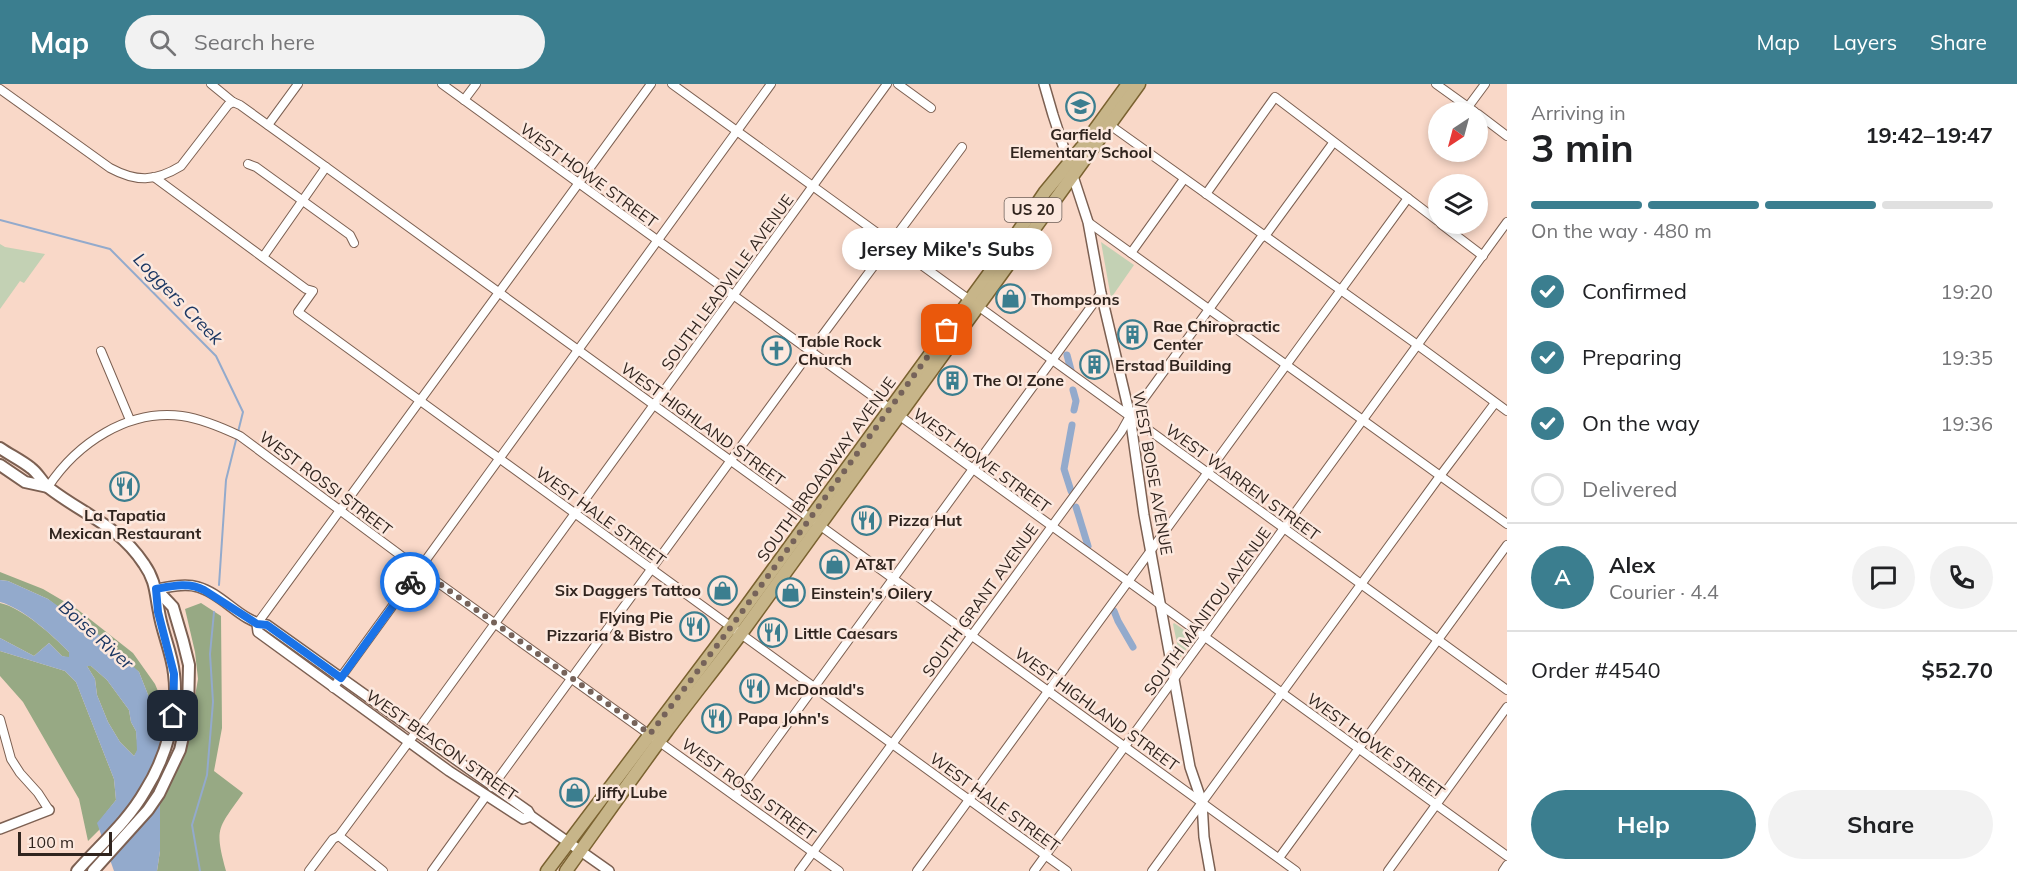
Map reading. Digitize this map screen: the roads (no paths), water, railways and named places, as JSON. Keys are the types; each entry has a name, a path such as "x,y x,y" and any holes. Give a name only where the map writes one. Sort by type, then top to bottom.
{"main road":[{"name":"SOUTH BROADWAY AVENUE","path":"547,871 568,842 655,737 736,630 974,303 1073,176 1128,84"},
{"name":"SOUTH BROADWAY AVENUE","path":"974,303 1045,192 1139,84"},
{"path":"0,448 32,468 48,487 115,532 144,564 156,589 158,612 174,674 173,716 165,750 146,790 136,805 80,868"},
{"path":"0,465 25,482 48,487"},
{"path":"93,871 148,810 159,794 180,750 188,714 189,665 173,607 156,589"},
{"name":"SOUTH BROADWAY AVENUE","path":"566,871 655,737"}],"street":[{"name":"WEST HIGHLAND STREET","path":"211,84 1296,871"},
{"path":"268,125 298,84"},
{"name":"WEST HOWE STREET","path":"442,84 1507,856"},
{"path":"464,100 476,84"},
{"path":"257,624 651,84"},
{"name":"WEST WARREN STREET","path":"672,84 1507,690"},
{"path":"333,688 771,84"},
{"name":"SOUTH LEADVILLE AVENUE","path":"309,871 333,839 339,836 409,742 887,84"},
{"path":"898,84 931,108"},
{"name":"WEST BOISE AVENUE","path":"1044,84 1088,222 1101,293 1130,416 1160,605 1190,766 1202,802 1204,837 1210,871"},
{"path":"1436,84 1461,102"},
{"path":"1477,102 1485,84"},
{"path":"0,90 126,177 142,179 154,177 181,166 228,105 233,102"},
{"path":"1206,194 1275,97 1428,213"},
{"path":"1488,122 1507,136"},
{"path":"1106,123 1507,411"},
{"name":"SOUTH GRANT AVENUE","path":"799,871 1121,432 1130,416 1333,143"},
{"path":"492,787 962,147"},
{"path":"248,164 256,167 351,235 354,243"},
{"path":"262,257 326,167"},
{"name":"WEST HALE STREET","path":"154,177 306,289 313,291 298,312 1067,871"},
{"path":"1131,253 1184,179"},
{"path":"916,871 1408,198"},
{"path":"1088,222 1507,524"},
{"name":"SOUTH MANITOU AVENUE","path":"1034,871 1507,222"},
{"path":"1455,234 1483,256"},
{"path":"735,796 1101,293"},
{"path":"101,351 130,420"},
{"path":"1152,871 1495,403"},
{"name":"WEST ROSSI STREET","path":"48,487 88,443 130,420 155,416 180,416 226,429 245,440 419,569 838,871"},
{"path":"1279,858 1507,545"},
{"name":"WEST BEACON STREET","path":"156,589 178,585 197,586 257,624 267,625 609,871"},
{"name":"WEST BEACON STREET","path":"257,624 258,632 486,796 523,819 531,816"},
{"path":"1388,871 1507,707"},
{"path":"0,718 11,759 49,810 0,829"},
{"path":"432,871 486,796"},
{"path":"339,836 383,871"},
{"path":"1503,871 1507,865"}],"water":[{"name":"Boise River","path":"0,580 8,581 48,599 106,640 139,672 160,725 160,851 157,871 114,871 97,823 116,800 114,779 76,682 65,671 0,651 0,638 34,656 49,643 62,656 69,657 69,652 27,616 0,602","holes":["87,666 91,666 107,680 129,710 131,722 136,731 137,750 134,756 120,742 108,722 97,695 95,679"]}],"waterway":[{"name":"Loggers Creek","path":"0,220 110,249 216,356 243,412 226,480 219,585"},
{"path":"1067,355 1071,370"},
{"path":"1073,390 1076,401 1074,410"},
{"path":"1071,491 1064,469 1072,425"},
{"path":"1076,507 1088,546"},
{"path":"1114,611 1133,647"},
{"name":"Loggers Creek","path":"200,871 192,825 207,775 213,702 210,654 214,612"}],"place":[{"name":"Garfield Elementary School","path":"1081,106"},
{"name":"Thompsons","path":"1010,299"},
{"name":"Jersey Mike's Subs","path":"947,330"},
{"name":"Rae Chiropractic Center","path":"1132,335"},
{"name":"Table Rock Church","path":"777,350"},
{"name":"Erstad Building","path":"1094,365"},
{"name":"The O! Zone","path":"952,380"},
{"name":"La Tapatia Mexican Restaurant","path":"125,487"},
{"name":"Pizza Hut","path":"867,520"},
{"name":"AT&T","path":"834,564"},
{"name":"Six Daggers Tattoo","path":"722,590"},
{"name":"Einstein's Oilery","path":"790,593"},
{"name":"Flying Pie Pizzaria & Bistro","path":"694,626"},
{"name":"Little Caesars","path":"773,633"},
{"name":"McDonald's","path":"754,689"},
{"name":"Papa John's","path":"717,718"},
{"name":"Jiffy Lube","path":"575,792"}]}
